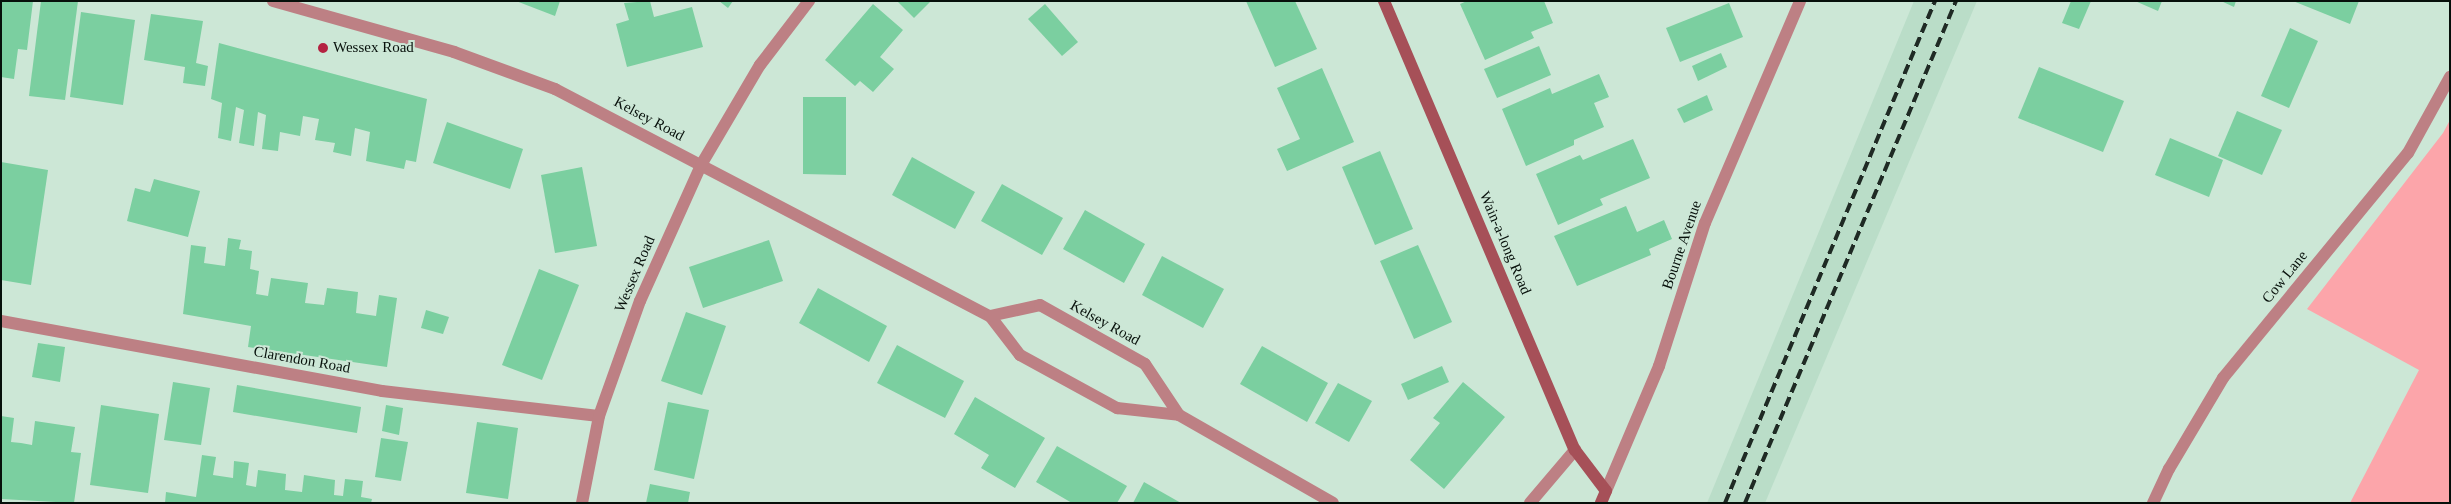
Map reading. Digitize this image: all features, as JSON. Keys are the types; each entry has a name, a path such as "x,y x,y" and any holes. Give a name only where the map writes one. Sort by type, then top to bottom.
{"street":[{"name":"Kelsey Road","path":"273,1 454,52 555,89 990,316 1020,355 1117,408 1179,415 1333,503"},
{"name":"Wessex Road","path":"582,503 599,416 640,301 701,165 760,65 809,1"},
{"name":"Wain-a-long Road","path":"1384,1 1576,450 1603,497"},
{"name":"Bourne Avenue","path":"1603,497 1659,366 1705,223 1800,1"},
{"name":"Cow Lane","path":"2153,503 2169,469 2223,378 2408,153 2450,77"},
{"name":"Kelsey Road","path":"990,316 1040,306 1145,364 1179,415"},
{"name":"Clarendon Road","path":"1,321 382,391 599,416"},
{"path":"1530,503 1576,450"}],"shaded area":[{"path":"1914,1 1977,1 1765,503 1707,503"},
{"path":"2450,120 2450,503 2350,503 2419,370 2307,309 2443,133"}],"building":[{"path":"1,1 33,1 27,50 18,49 14,79 1,77"},
{"path":"41,1 78,1 65,100 29,96"},
{"path":"516,1 560,1 555,16"},
{"path":"650,1 654,17 692,7 703,47 627,67 616,24 629,20 624,3"},
{"path":"719,1 733,1 728,8"},
{"path":"897,1 931,1 914,18"},
{"path":"1246,1 1295,1 1317,49 1275,67"},
{"path":"1467,1 1544,1 1553,23 1531,32 1534,38 1485,60 1460,4"},
{"path":"2071,1 2091,1 2079,29 2062,23"},
{"path":"2135,1 2162,1 2158,11"},
{"path":"2221,1 2236,1 2234,7"},
{"path":"2293,1 2359,1 2350,24"},
{"path":"1729,3 1743,37 1680,62 1666,28"},
{"path":"873,4 903,30 880,57 894,69 873,92 860,81 855,86 825,60"},
{"path":"1045,4 1078,42 1062,56 1028,19"},
{"path":"81,12 135,20 123,105 70,97"},
{"path":"151,14 203,21 196,63 208,66 205,86 183,83 185,67 144,60"},
{"path":"2290,28 2318,41 2289,108 2261,96"},
{"path":"219,43 427,99 416,162 406,160 404,169 366,161 370,132 355,128 351,156 333,152 335,143 315,140 319,119 303,116 300,136 280,132 278,151 262,149 266,115 258,112 254,146 239,143 244,110 236,107 231,141 218,138 222,103 211,99"},
{"path":"1539,46 1551,75 1497,98 1484,69"},
{"path":"1721,53 1727,67 1698,81 1692,66"},
{"path":"2039,67 2124,101 2103,152 2018,118"},
{"path":"1322,68 1354,142 1287,171 1277,149 1300,139 1277,88"},
{"path":"1599,74 1609,97 1594,103 1604,127 1574,140 1574,145 1526,166 1502,109 1550,88 1552,94"},
{"path":"1707,95 1713,110 1684,123 1677,109"},
{"path":"803,97 846,97 846,175 803,174"},
{"path":"2237,111 2282,130 2262,175 2218,156"},
{"path":"447,122 523,149 510,189 433,163"},
{"path":"2170,138 2223,160 2209,197 2155,175"},
{"path":"1633,139 1650,178 1600,199 1603,205 1558,225 1536,174 1580,155 1583,160"},
{"path":"1380,151 1413,229 1375,245 1342,167"},
{"path":"912,157 975,192 955,229 892,195"},
{"path":"1,162 48,170 31,285 1,280"},
{"path":"582,167 597,246 555,253 541,175"},
{"path":"154,179 200,191 188,237 127,221 135,188 150,192"},
{"path":"1002,184 1063,218 1042,255 981,221"},
{"path":"1626,206 1637,232 1664,220 1672,239 1649,249 1651,255 1577,286 1554,236"},
{"path":"1085,210 1145,244 1124,283 1063,249"},
{"path":"228,238 241,240 239,249 252,251 250,269 259,271 256,294 268,296 271,278 308,283 305,303 324,305 327,288 358,292 356,313 376,316 379,295 397,298 387,367 248,347 251,326 183,314 191,245 206,247 204,263 225,266"},
{"path":"769,240 783,281 703,308 689,267"},
{"path":"1418,245 1452,322 1414,339 1380,261"},
{"path":"1162,256 1224,289 1203,328 1142,295"},
{"path":"539,269 579,285 542,380 502,365"},
{"path":"818,288 887,326 869,362 799,323"},
{"path":"426,310 449,317 443,334 421,328"},
{"path":"686,312 726,326 702,395 661,381"},
{"path":"38,343 65,347 60,382 32,377"},
{"path":"897,345 964,381 945,418 877,383"},
{"path":"1262,346 1328,383 1307,422 1240,384"},
{"path":"1442,366 1449,382 1408,400 1401,384"},
{"path":"173,382 210,388 201,445 164,440"},
{"path":"1463,382 1505,417 1444,489 1410,460 1440,423 1433,418"},
{"path":"1338,383 1372,401 1349,442 1315,423"},
{"path":"237,385 361,407 357,433 233,412"},
{"path":"975,397 1045,438 1015,488 981,468 989,455 954,434"},
{"path":"668,402 709,410 694,479 654,470"},
{"path":"101,405 159,414 148,493 90,485"},
{"path":"386,405 403,408 399,435 382,431"},
{"path":"1,416 14,418 11,442 32,445 35,421 75,427 71,452 81,453 74,503 1,499"},
{"path":"477,422 518,428 508,499 466,493"},
{"path":"381,438 408,442 401,481 375,477"},
{"path":"1057,446 1127,486 1117,503 1072,503 1036,482"},
{"path":"202,455 216,457 213,475 233,478 234,461 249,463 246,485 256,487 258,470 286,474 285,490 302,492 304,475 335,480 334,495 343,496 345,479 363,481 361,497 372,499 371,503 165,503 166,492 196,497"},
{"path":"1144,482 1181,503 1133,503"},
{"path":"650,484 690,492 688,503 646,503"}],"railway":[{"path":"1725,503 1935,1"},
{"path":"1745,503 1956,1"}],"place":[{"name":"Wessex Road","path":"323,48"}]}
